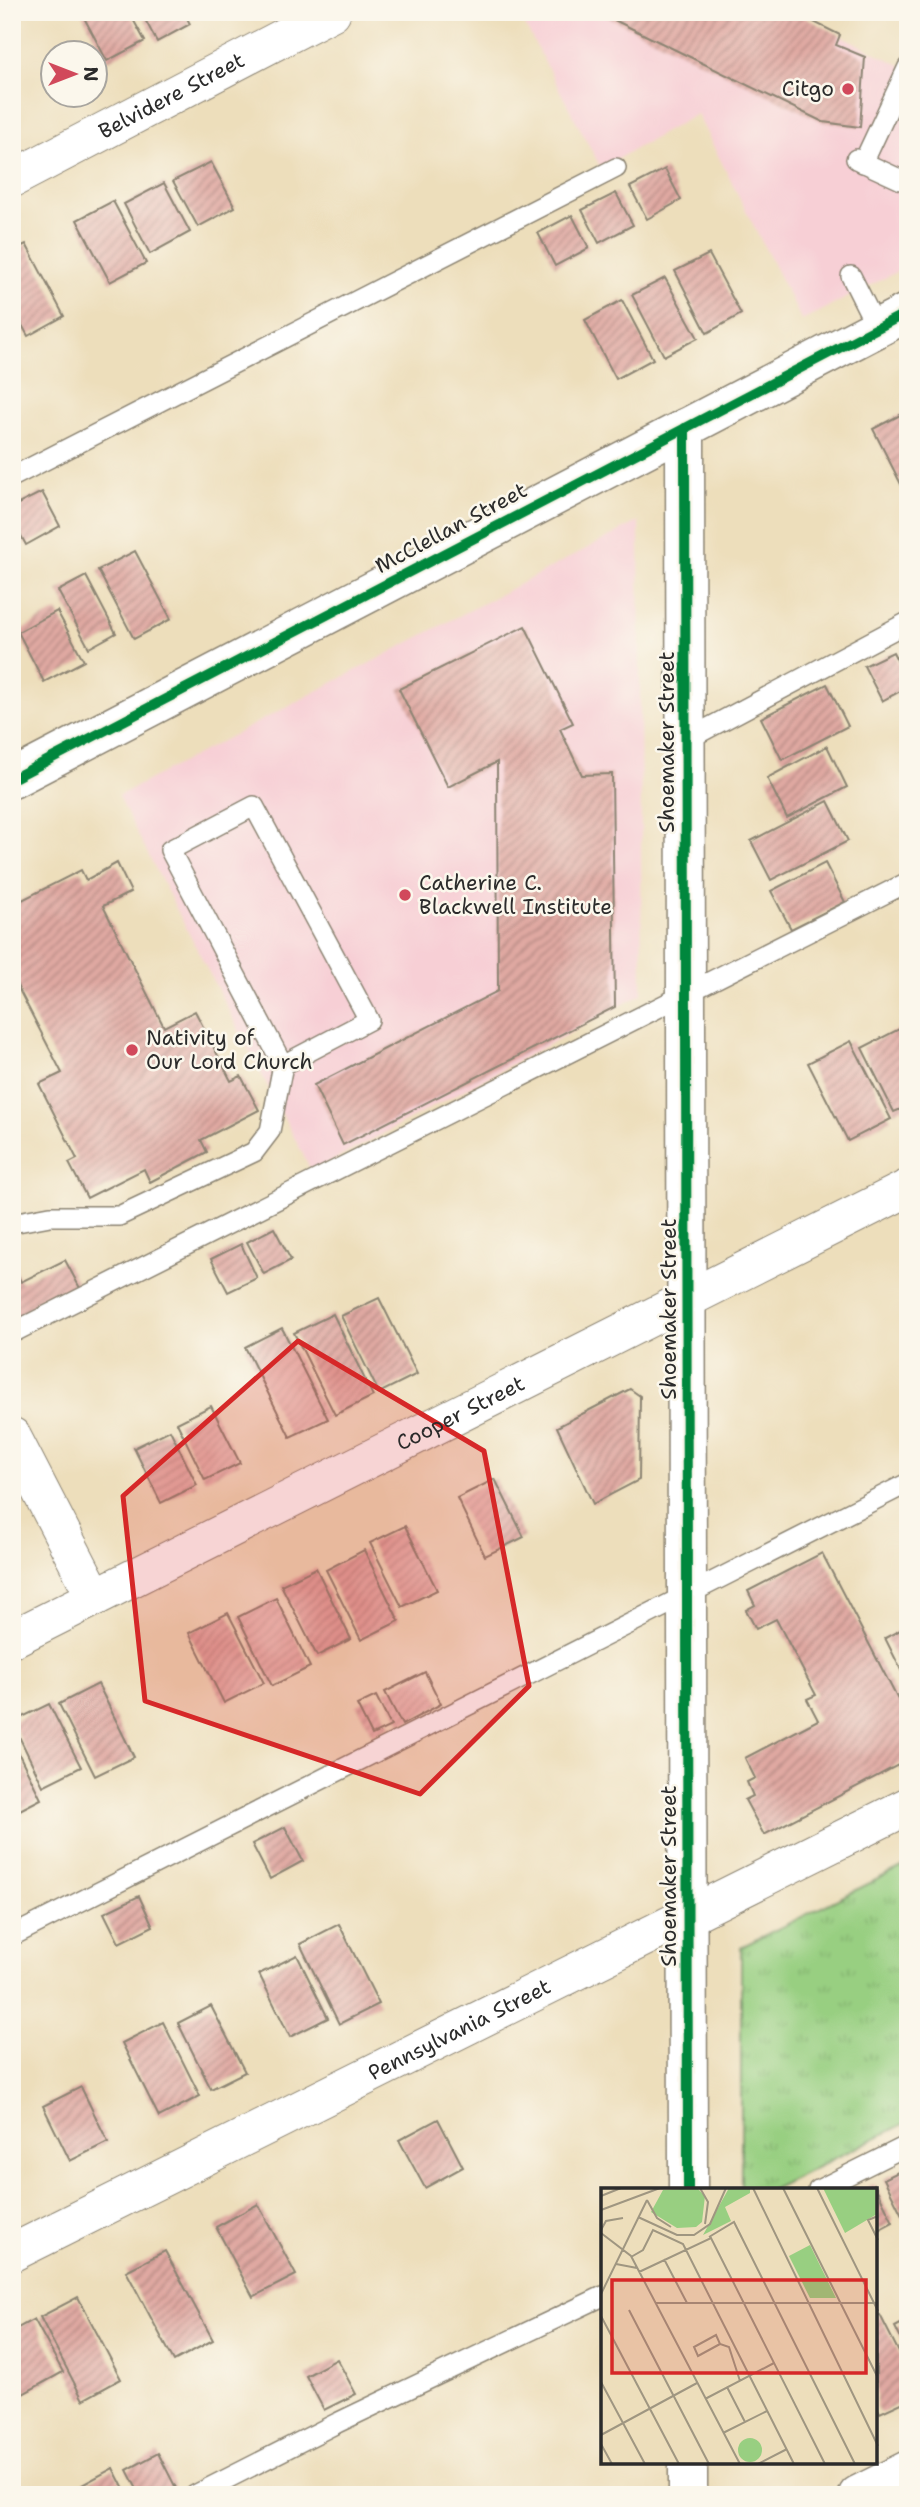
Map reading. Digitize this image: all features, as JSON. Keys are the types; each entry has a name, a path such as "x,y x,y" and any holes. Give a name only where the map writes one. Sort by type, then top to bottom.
{"street":[{"name":"Belvidere Street","path":"12,179 330,13"},
{"name":"McClellan Street","path":"12,779 893,320"},
{"name":"Shoemaker Street","path":"685,428 688,2188"},
{"name":"Cooper Street","path":"12,1639 908,1188"},
{"path":"12,1436 95,1597"},
{"name":"Pennsylvania Street","path":"12,2253 908,1806"},
{"path":"688,2465 688,2495"},
{"path":"858,2495 908,2470"}],"lane":[{"path":"908,67 860,161 908,183"},
{"path":"12,477 617,168"},
{"path":"851,276 893,320"},
{"path":"686,740 908,622"},
{"path":"12,1223 50,1216 119,1216 254,1152 270,1131 284,1065 170,849 254,806 369,1020 284,1065"},
{"path":"12,1333 908,882"},
{"path":"12,1936 908,1483"},
{"path":"822,2188 908,2145"},
{"path":"195,2495 337,2423 601,2298"}],"highlighted area":[{"path":"298,1341 484,1451 529,1686 420,1794 145,1701 123,1496"}],"shaded area":[{"path":"518,12 794,12 908,69 908,266 802,321 697,114 601,168"},
{"name":"Catherine C. Blackwell Institute","path":"639,521 642,994 312,1172 118,796"}],"green space":[{"path":"908,1864 908,2122 775,2188 741,2188 741,1947"}],"building":[{"path":"81,12 129,12 145,41 108,60 108,38 95,38"},
{"path":"141,12 184,12 190,24 157,42"},
{"path":"598,12 794,12 840,35 836,45 865,57 860,127 823,122"},
{"path":"211,162 235,207 198,227 173,181"},
{"path":"665,169 681,200 647,219 630,187"},
{"path":"164,183 190,232 150,254 124,204"},
{"path":"616,193 633,225 599,243 582,210"},
{"path":"113,201 146,263 110,282 77,220"},
{"path":"572,215 589,248 555,266 538,233"},
{"path":"26,244 64,316 28,336 12,307 12,251"},
{"path":"709,254 741,314 707,333 675,271"},
{"path":"665,278 698,338 664,356 632,295"},
{"path":"622,300 653,359 616,379 585,320"},
{"path":"908,411 908,498 873,429"},
{"path":"42,492 60,526 26,545 12,519 12,507"},
{"path":"135,551 171,619 134,639 98,570"},
{"path":"86,576 116,633 89,648 58,591"},
{"path":"57,611 84,661 44,682 18,632"},
{"path":"525,626 573,723 560,729 582,775 612,774 615,1007 343,1145 314,1085 498,991 497,762 448,787 399,689"},
{"path":"893,652 908,687 882,701 864,666"},
{"path":"827,684 848,726 782,760 761,718"},
{"path":"827,746 847,787 787,818 767,778"},
{"path":"828,801 848,841 771,880 751,841"},
{"name":"Nativity of Our Lord Church","path":"117,863 131,892 103,906 164,1027 195,1011 231,1081 241,1076 259,1110 201,1140 207,1152 150,1182 144,1169 87,1198 69,1163 77,1159 39,1084 62,1073 12,976 12,905 81,870 86,880"},
{"path":"825,863 845,902 791,929 771,891"},
{"path":"899,1029 908,1048 908,1106 894,1112 862,1048"},
{"path":"851,1041 891,1119 848,1141 808,1063"},
{"path":"274,1228 291,1260 264,1274 247,1242"},
{"path":"241,1244 257,1278 228,1292 211,1259"},
{"path":"65,1260 81,1290 12,1325 12,1264 21,1282"},
{"path":"379,1298 417,1374 379,1393 341,1316"},
{"path":"333,1314 373,1396 335,1415 294,1333"},
{"path":"282,1328 328,1419 290,1437 245,1347"},
{"path":"630,1389 640,1396 639,1480 593,1504 557,1427"},
{"path":"211,1406 240,1463 205,1480 177,1423"},
{"path":"170,1430 197,1485 161,1503 134,1448"},
{"path":"495,1479 524,1537 485,1556 457,1498"},
{"path":"405,1526 437,1590 402,1607 370,1543"},
{"path":"364,1550 399,1621 361,1640 326,1570"},
{"path":"822,1553 908,1719 908,1760 764,1835 745,1800 753,1796 747,1782 755,1778 745,1758 818,1720 807,1699 816,1695 776,1619 756,1629 746,1610 755,1605 748,1591"},
{"path":"316,1568 351,1639 317,1656 281,1585"},
{"path":"276,1598 310,1667 272,1686 238,1617"},
{"path":"228,1613 264,1683 224,1703 189,1633"},
{"path":"908,1626 908,1684 885,1638"},
{"path":"425,1672 441,1704 402,1725 385,1692"},
{"path":"98,1684 134,1757 95,1776 59,1704"},
{"path":"376,1696 391,1726 372,1735 357,1705"},
{"path":"49,1704 81,1767 43,1786 12,1722"},
{"path":"12,1740 41,1799 12,1814"},
{"path":"285,1827 303,1861 270,1879 252,1844"},
{"path":"139,1896 153,1926 119,1943 104,1913"},
{"path":"339,1924 379,2004 339,2024 300,1944"},
{"path":"297,1955 328,2018 290,2037 259,1974"},
{"path":"211,2006 245,2072 211,2089 178,2023"},
{"path":"163,2022 200,2096 159,2117 122,2043"},
{"path":"81,2087 108,2142 70,2161 43,2106"},
{"path":"438,2119 463,2167 425,2188 399,2140"},
{"path":"908,2167 908,2217 904,2219 884,2179"},
{"path":"878,2192 893,2222 878,2230"},
{"path":"258,2204 296,2275 253,2297 216,2227"},
{"path":"165,2251 213,2340 174,2361 126,2271"},
{"path":"78,2297 121,2379 83,2400 40,2317"},
{"path":"880,2315 908,2370 908,2400 880,2413 878,2409"},
{"path":"34,2319 63,2372 23,2394 12,2374 12,2331"},
{"path":"908,2320 908,2353 895,2327"},
{"path":"337,2359 356,2394 324,2410 306,2376"},
{"path":"158,2453 176,2488 163,2495 140,2495 127,2470"},
{"path":"113,2468 127,2495 87,2495 82,2485"}],"cycle path":[{"path":"12,779 908,312"},
{"path":"685,428 688,2188"}],"place":[{"name":"Citgo","path":"848,89"},
{"name":"Catherine C. Blackwell Institute","path":"405,895"},
{"name":"Nativity of Our Lord Church","path":"132,1050"}]}
